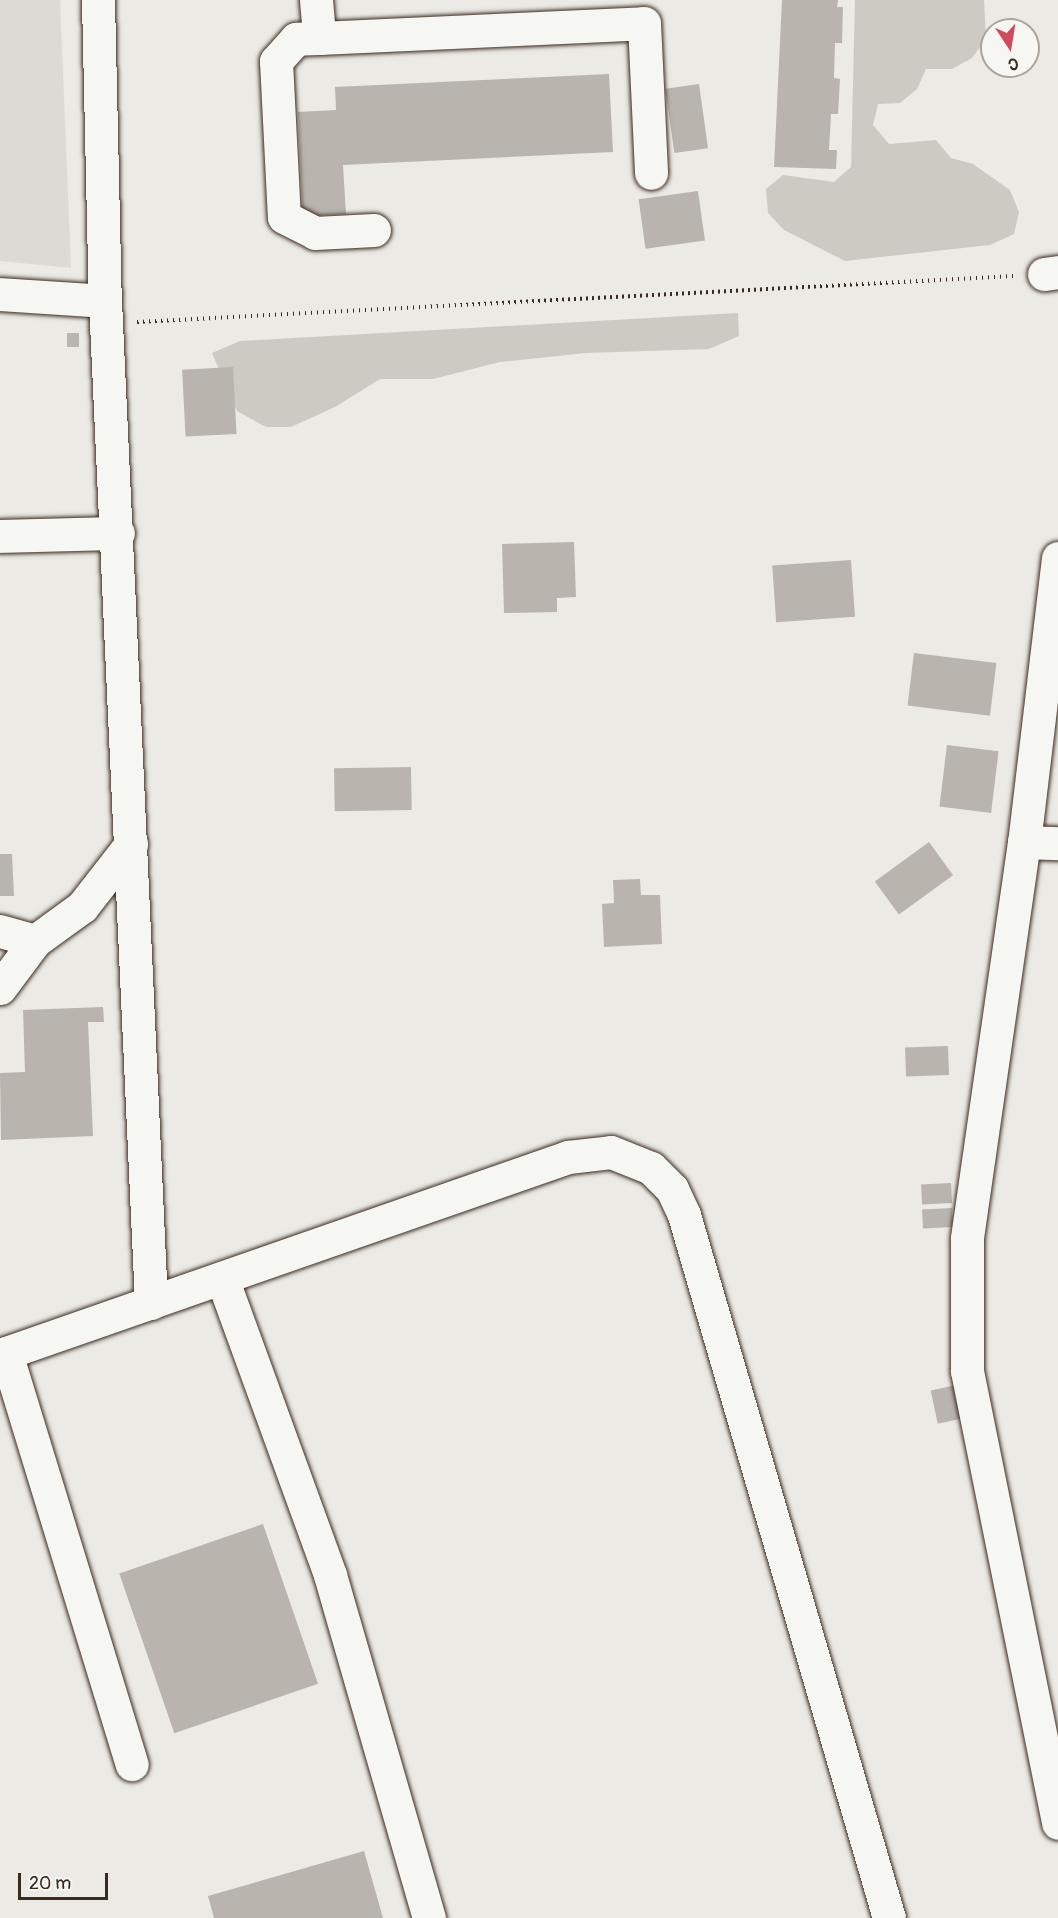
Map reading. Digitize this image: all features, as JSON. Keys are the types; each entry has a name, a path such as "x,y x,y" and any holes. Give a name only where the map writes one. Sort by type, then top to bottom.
{"street":[{"path":"98,0 105,312 118,533 151,1303"},
{"path":"316,0 319,38"},
{"path":"374,230 315,233 284,217 276,61 296,39 644,23 651,173"},
{"path":"0,294 105,312"},
{"path":"0,536 118,533"},
{"path":"1058,558 1024,842 968,1239 967,1371 1058,1823"},
{"path":"1024,842 1058,843"},
{"path":"0,988 35,942 81,907 131,844"},
{"path":"0,931 35,942"},
{"path":"132,1764 3,1354 582,1153 625,1155 662,1178 684,1215 889,1918"},
{"path":"222,1278 330,1575 429,1918"}],"path":[{"path":"105,312 1051,273"}],"shaded area":[{"path":"0,0 60,0 71,268 0,261"},
{"path":"855,0 984,0 985,18 980,18 980,47 972,58 952,69 926,69 917,89 900,103 878,104 873,125 889,144 936,140 951,158 973,164 1010,190 1019,212 1014,234 990,245 845,261 784,230 768,213 766,189 783,175 834,182 851,167"},
{"path":"738,313 739,336 709,349 586,353 500,362 433,379 380,379 335,407 291,427 266,427 237,411 212,353 240,341"}],"building":[{"path":"782,0 838,0 837,7 843,7 842,43 835,43 834,78 840,79 838,114 831,114 829,150 837,150 836,169 774,167"},
{"path":"609,74 613,152 343,165 346,214 303,216 298,112 336,110 335,87"},
{"path":"699,84 708,148 674,153 665,89"},
{"path":"698,191 705,241 646,249 639,199"},
{"path":"67,333 79,333 79,347 67,347"},
{"path":"233,367 237,434 186,437 182,370"},
{"path":"574,542 576,597 557,598 557,612 504,613 502,544"},
{"path":"851,560 855,617 776,622 772,566"},
{"path":"914,653 996,663 990,716 908,706"},
{"path":"947,745 999,751 991,813 939,807"},
{"path":"411,767 412,810 335,811 334,768"},
{"path":"929,842 953,875 899,915 875,881"},
{"path":"0,854 12,854 14,896 0,896"},
{"path":"640,879 641,895 660,895 662,944 604,947 602,904 614,903 613,880"},
{"path":"103,1007 104,1022 88,1022 93,1136 1,1140 0,1073 25,1072 23,1010"},
{"path":"948,1046 949,1075 906,1076 905,1048"},
{"path":"951,1183 952,1203 922,1205 921,1185"},
{"path":"952,1208 953,1227 923,1229 922,1210"},
{"path":"961,1384 968,1417 938,1424 931,1390"},
{"path":"263,1524 318,1684 174,1733 119,1573"},
{"path":"364,1851 383,1918 214,1918 208,1896"}]}
